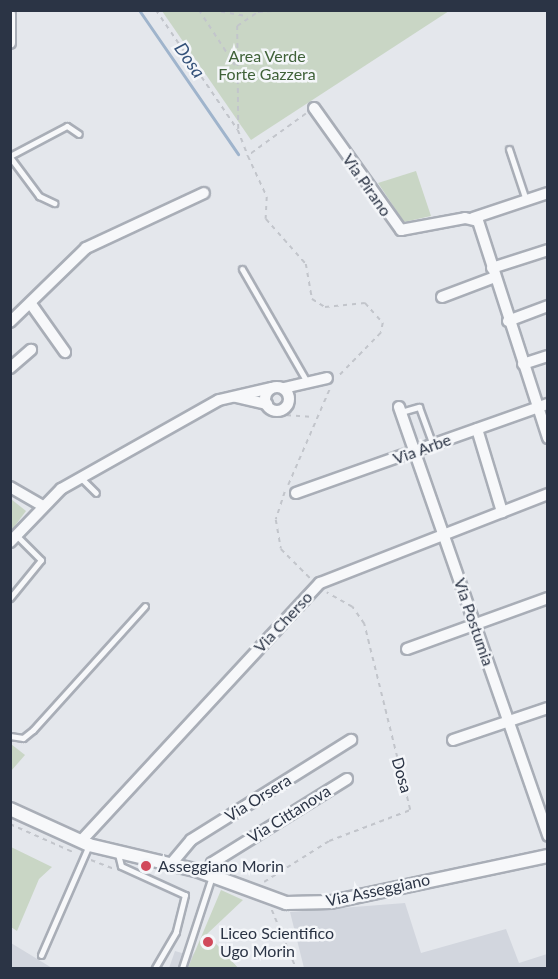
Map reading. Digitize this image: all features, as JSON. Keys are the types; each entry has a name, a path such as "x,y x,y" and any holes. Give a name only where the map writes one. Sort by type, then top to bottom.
{"street":[{"path":"10,14 10,43"},
{"name":"Via Pirano","path":"314,108 401,230 472,218 548,193"},
{"path":"10,322 86,248 204,193"},
{"path":"472,218 493,272 523,364 543,406 548,438"},
{"path":"442,297 493,272 548,250"},
{"path":"31,304 65,351"},
{"path":"508,321 548,306"},
{"path":"10,368 31,350"},
{"path":"523,364 548,356"},
{"path":"13,539 41,505 81,478 233,396 327,378"},
{"path":"267,404 271,388"},
{"path":"233,396 285,408 290,397 284,388"},
{"name":"Via Arbe","path":"296,493 543,406"},
{"name":"Via Postumia","path":"400,410 548,836"},
{"path":"477,429 502,512"},
{"path":"10,488 41,505"},
{"name":"Via Cherso","path":"85,843 320,583 548,494"},
{"path":"407,649 548,598"},
{"path":"453,740 548,708"},
{"name":"Via Orsera","path":"171,864 190,840 351,740"},
{"name":"Via Cittanova","path":"209,874 212,863 347,779"},
{"name":"Via Asseggiano","path":"10,809 85,843 209,874 260,897 305,904 548,856"}],"lane":[{"path":"54,203 39,196 10,156 67,126 79,134"},
{"path":"509,149 526,200"},
{"path":"242,269 307,382"},
{"path":"400,410 419,407 433,445"},
{"path":"81,478 96,493"},
{"path":"10,598 41,560 13,539"},
{"path":"10,736 23,738 33,730 146,606"},
{"path":"41,955 86,858 85,843"},
{"path":"118,852 121,866 185,895 176,932 155,969"},
{"path":"182,969 209,874"}],"path":[{"path":"156,10 238,130 252,170 267,197 271,228 306,264 312,299 325,307 365,303 383,323 381,333 352,357 321,400 277,515 282,553 312,580"},
{"path":"199,10 235,66"},
{"path":"212,10 247,16 288,10"},
{"path":"238,130 234,36 247,16"},
{"path":"248,156 314,108"},
{"name":"Dosa","path":"260,885 329,841 410,810 364,624 352,607 323,590"},
{"path":"10,824 86,858 118,870 121,866"},
{"path":"272,909 296,969"}],"shaded area":[{"path":"405,903 421,953 506,929 519,963 547,954 547,968 304,968 290,912"},
{"name":"Liceo Scientifico Ugo Morin","path":"207,934 238,968 169,968 175,951 192,956"},
{"path":"11,943 52,968 11,968"}],"green space":[{"name":"Area Verde Forte Gazzera","path":"162,11 449,11 251,140"},
{"path":"416,171 431,216 404,222 378,183"},
{"path":"11,499 26,511 11,531"},
{"path":"11,744 25,755 11,771"},
{"path":"11,847 52,867 39,879 17,931 11,927"},
{"path":"221,890 243,900 207,934 238,968 188,968"}],"waterway":[{"name":"Dosa","path":"139,10 238,154"}],"place":[{"name":"Asseggiano Morin","path":"146,866"},
{"name":"Liceo Scientifico Ugo Morin","path":"208,942"}]}
